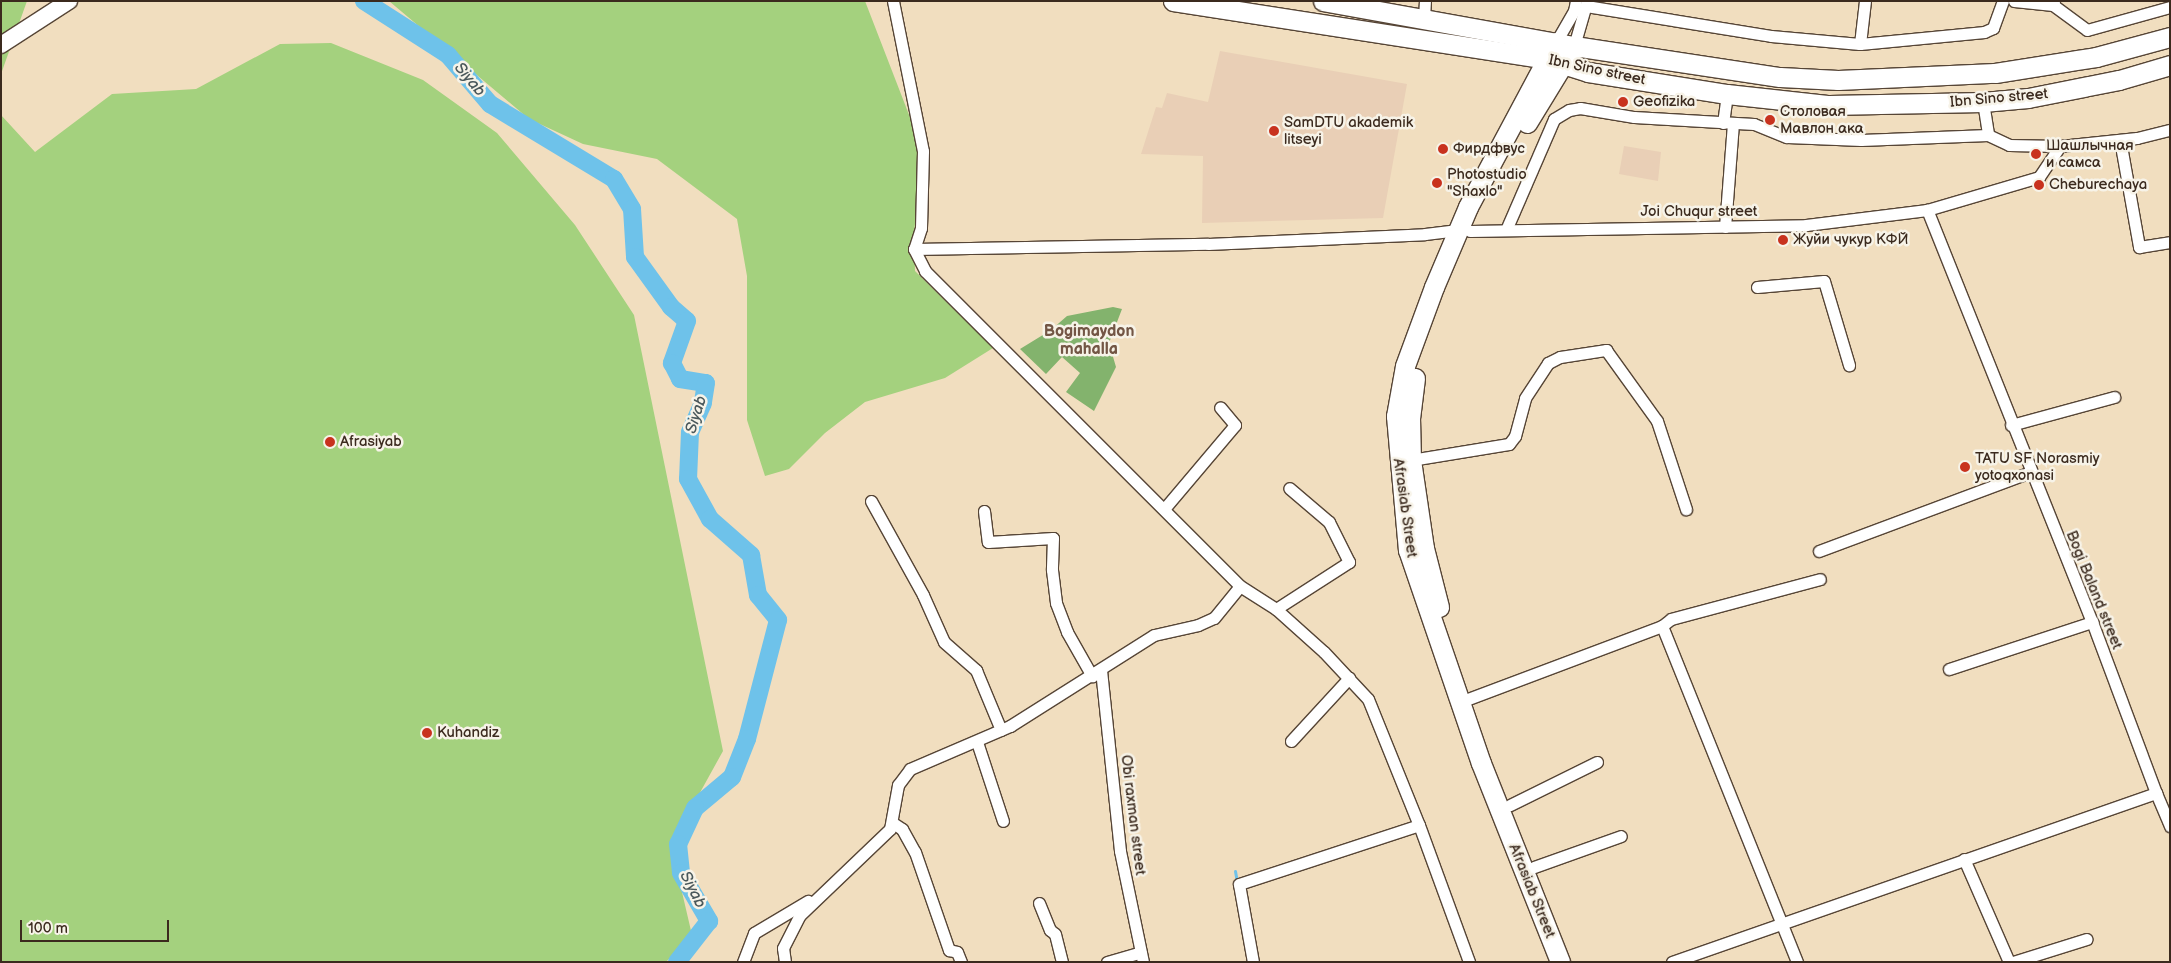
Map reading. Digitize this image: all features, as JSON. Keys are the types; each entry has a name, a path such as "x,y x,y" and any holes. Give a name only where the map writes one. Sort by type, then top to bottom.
{"main road":[{"name":"Ibn Sino street","path":"1173,1 1554,63 1727,94 1829,105 1984,102 2028,98 2119,80 2170,65"},
{"name":"Ibn Sino street","path":"1323,1 1424,10 1565,44 1780,76 1848,80 1995,73 2096,57 2170,37"},
{"name":"Afrasiab Street","path":"1560,962 1481,763 1408,550 1396,416 1405,366 1464,230 1565,44"},
{"name":"Afrasiab Street","path":"1464,230 1416,371 1410,417 1411,460 1424,548 1442,622 1468,698 1571,962"}],"street":[{"path":"1,45 69,1"},
{"path":"893,1 923,151 921,228 914,249 925,271 944,293 1240,586 1276,610 1324,652 1368,699 1420,825 1470,962"},
{"path":"1860,44 1865,1"},
{"path":"1583,3 1772,36 1860,44 1984,32 1993,28 2003,1"},
{"path":"2014,1 2054,3 2087,30 2170,7"},
{"path":"1565,44 1574,11 1583,3"},
{"path":"1565,44 1583,3"},
{"path":"1725,226 1727,94"},
{"path":"1984,102 1988,135"},
{"path":"1506,230 1554,119 1569,110 1580,108 1634,117 1728,124 1754,124 1787,137 1861,140 1988,135 2009,145 2060,146 2120,140 2170,130"},
{"path":"2120,140 2139,247 2170,242"},
{"name":"Joi Chuqur street","path":"914,249 1198,244 1464,230 1806,225 1927,210 2039,177 2060,146"},
{"name":"Bogi Baland street","path":"1927,210 2011,425 2092,622 2170,826"},
{"path":"1758,288 1824,281 1849,365"},
{"path":"1411,460 1509,444 1515,436 1525,398 1548,363 1560,357 1606,350 1657,421 1686,509"},
{"path":"2011,425 2114,397"},
{"path":"1164,509 1235,425 1220,406"},
{"path":"1819,552 2030,472"},
{"path":"1276,610 1349,562 1328,522 1288,488"},
{"path":"871,501 923,595 944,642 976,670 1002,730"},
{"path":"984,511 988,542 1053,538 1052,570 1056,603 1067,632 1096,673"},
{"path":"1468,698 1662,626 1671,619 1820,579"},
{"path":"785,962 783,948 800,915 816,897 885,835 893,823 896,795 903,776 920,764 977,742 1002,730 1154,635 1198,625 1214,618 1240,586"},
{"path":"1949,669 2092,622"},
{"path":"1662,626 1797,962"},
{"name":"Obi raxman street","path":"1096,673 1120,851 1142,957"},
{"path":"1291,741 1349,678"},
{"path":"977,742 1002,821"},
{"path":"1510,805 1597,762"},
{"path":"1672,962 2156,793"},
{"path":"893,823 902,829 915,852 949,950 958,952 961,962"},
{"path":"1253,962 1240,884 1420,825"},
{"path":"1534,867 1621,836"},
{"path":"1964,859 2011,962 2087,939"},
{"path":"743,962 754,933 816,897"},
{"path":"1039,903 1050,930 1055,934 1062,962"},
{"path":"1107,962 1142,957"}],"shaded area":[{"name":"SamDTU akademik litseyi","path":"1220,51 1407,84 1383,218 1202,223 1203,156 1141,154 1156,107 1162,108 1167,93 1208,102"},
{"path":"1624,146 1661,152 1658,181 1619,174"}],"green space":[{"path":"1,1 27,1 1,74"},
{"path":"389,1 865,1 923,151 914,233 915,271 993,348 945,378 865,402 825,433 789,469 765,476 747,420 747,276 737,219 657,159 583,144 529,119"},
{"name":"Afrasiyab","path":"331,43 423,80 497,133 575,225 634,315 723,751 671,845 692,935 666,962 1,962 1,115 35,152 112,94 196,89 280,44"},
{"path":"1113,307 1122,309 1109,343 1116,367 1094,411 1066,392 1080,373 1062,357 1046,374 1020,349 1051,330 1067,316"}],"waterway":[{"name":"Siyab","path":"364,1 448,55 490,104 614,179 632,209 635,257 671,307 687,321 672,363 680,379 706,383 703,403 690,432 688,479 710,519 751,555 758,595 778,620 747,739 732,777 695,808 678,844 681,873 709,921 677,962"},
{"path":"1235,871 1237,882"}],"place":[{"name":"Geofizika","path":"1623,102"},
{"name":"Столовая Мавлон ака","path":"1770,120"},
{"name":"SamDTU akademik litseyi","path":"1274,131"},
{"name":"Фирдфвус","path":"1443,149"},
{"name":"Шашлычная и самса","path":"2036,154"},
{"name":"Photostudio \"Shaxlo\"","path":"1437,183"},
{"name":"Cheburechaya","path":"2039,185"},
{"name":"Жуйи чукур КФЙ","path":"1783,240"},
{"name":"Afrasiyab","path":"330,442"},
{"name":"TATU SF Norasmiy yotoqxonasi","path":"1965,467"},
{"name":"Kuhandiz","path":"427,733"}],"district":[{"name":"Bogimaydon mahalla","path":"1089,341"}]}
